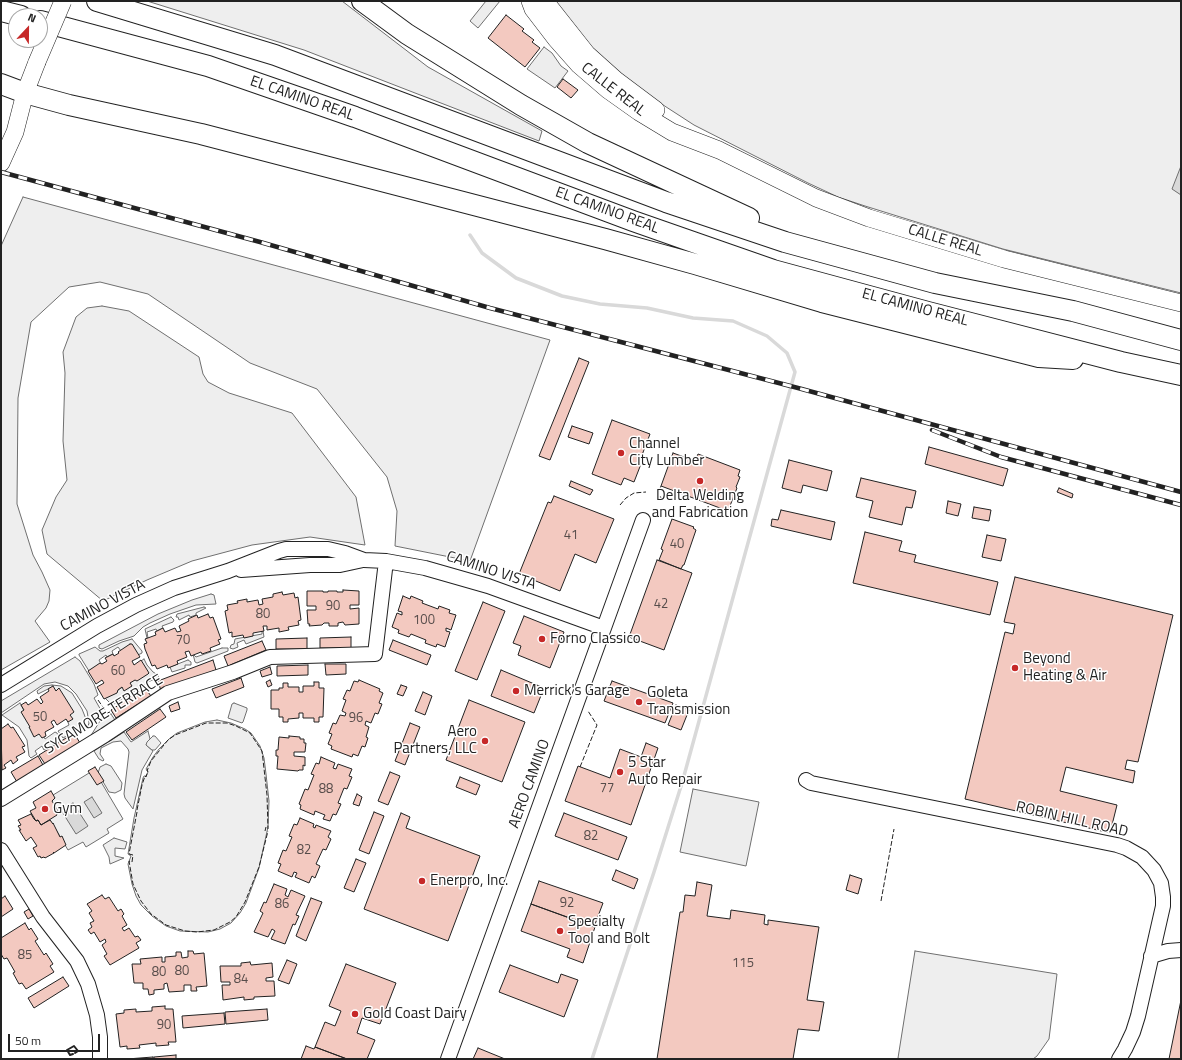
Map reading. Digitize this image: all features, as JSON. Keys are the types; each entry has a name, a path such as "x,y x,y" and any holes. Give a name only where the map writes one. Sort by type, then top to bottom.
{"highway":[{"name":"EL CAMINO REAL","path":"97,1 275,56 666,202 785,242 935,283 1073,311 1181,340"},
{"path":"362,1 406,34 521,105 568,132 588,143 753,220 785,242"},
{"name":"EL CAMINO REAL","path":"48,23 215,69 355,117 633,221 773,270 1120,362 1181,375"},
{"path":"1,84 25,93 69,105 201,134 605,239 696,264 822,302 1039,357 1120,362"}],"main road":[{"path":"1,163 15,132 25,93 63,1"},
{"name":"CALLE REAL","path":"530,1 533,9 574,59 608,90 639,112 672,132 718,150 816,198 869,218 1004,259 1181,303"},
{"name":"CALLE REAL","path":"545,1 587,54 616,80 647,104 718,150"}],"street":[{"name":"AERO CAMINO","path":"448,1059 643,520"},
{"name":"CAMINO VISTA","path":"1,685 136,604 174,588 228,571 286,549 328,549 364,560 386,561 425,568 473,581 604,628"},
{"name":"SYCAMORE TERRACE","path":"1,799 105,735 168,693 233,672 270,657 375,654 386,561"},
{"name":"ROBIN HILL ROAD","path":"806,780 810,783 1109,843 1131,850 1142,857 1158,877 1163,890 1163,906 1135,1027 1126,1049 1119,1059"},
{"path":"1,850 43,917 76,961 88,984 97,1015 100,1037 100,1059"},
{"path":"1151,956 1168,951 1181,950"}],"shaded area":[{"path":"147,1 342,1 428,67 542,131 539,141 304,50"},
{"path":"486,1 500,1 478,28 470,21"},
{"path":"553,1 1181,1 1181,293 1003,249 838,197 694,125 640,90 593,51"},
{"path":"544,47 552,53 561,66 568,71 555,88 527,69"},
{"path":"1181,166 1181,195 1172,189"},
{"path":"23,197 550,340 470,561 395,546 397,511 387,477 317,389 250,363 148,294 100,282 69,287 31,322 18,398 17,504 33,555 50,590 49,601 46,608 35,621 50,642 1,670 1,246"},
{"path":"102,306 129,311 199,357 203,374 208,382 229,393 292,413 356,497 365,545 310,537 252,545 192,561 103,601 47,554 42,530 56,497 67,480 63,441 65,373 63,352 76,317 87,308"},
{"path":"211,594 214,595 216,604 196,605 170,614 143,627 134,636 102,649 99,648 99,645 158,614"},
{"path":"204,607 206,608 196,613 196,615 190,617 189,615 179,620 178,617 176,617 177,614"},
{"path":"171,617 174,620 173,622 162,626 163,628 157,631 156,629 147,632 147,638 145,629"},
{"path":"262,631 264,637 246,644 244,640 237,643 238,647 233,649 230,648 231,645 234,644 235,639 262,634"},
{"path":"132,639 142,653 138,655 121,651 118,647 112,651 113,654 107,657 106,655 99,660 101,664 89,671 79,655 95,647 100,651 103,651"},
{"path":"222,648 228,648 228,651 197,663 195,662 193,654 196,657"},
{"path":"75,657 80,661 94,684 98,695 94,698 102,712 90,729 88,726 87,711 76,694 68,686 55,682 44,684 1,713 1,701"},
{"path":"144,659 147,665 158,675 159,678 150,681 114,704 110,703 105,698 147,672 141,661"},
{"path":"188,660 191,662 191,665 185,665 185,668 172,672 170,667"},
{"path":"44,686 61,686 72,693 82,709 86,719 84,726 63,738 58,731 69,725 56,691 52,687 38,694 37,691"},
{"path":"20,703 36,734 41,731 45,739 55,732 60,739 60,741 44,750 42,746 35,751 37,754 31,758 29,756 27,740 19,727 2,715"},
{"path":"234,703 247,708 242,723 228,718 232,704"},
{"path":"111,714 115,720 90,737 103,716 106,717"},
{"path":"217,720 231,723 245,729 251,733 260,746 264,758 269,801 268,827 259,868 246,903 240,913 231,923 220,929 208,932 180,931 166,926 152,916 141,905 136,896 128,864 131,856 128,854 134,818 143,778 148,772 146,769 159,749 177,733 205,722"},
{"path":"148,731 150,739 146,745 153,751 142,770 133,809 125,798 124,794 129,752 128,749 121,741 113,742 101,748 100,754 104,760 103,761 99,759 94,751 124,732 131,742"},
{"path":"153,736 155,736 161,743 155,750 152,750 146,745"},
{"path":"106,764 111,766 122,783 121,790 115,793 109,792 98,773 100,767"},
{"path":"94,770 123,819 107,829 109,833 86,847 83,842 68,850 40,803"},
{"path":"693,789 759,802 746,866 680,852"},
{"path":"92,797 102,813 94,818 84,802"},
{"path":"73,803 88,826 76,834 61,810"},
{"path":"114,838 127,842 125,849 115,848 115,856 124,858 110,864 109,857 103,845"},
{"path":"915,951 1057,974 1049,1039 1037,1056 1033,1059 898,1058"}],"building":[{"path":"506,15 524,29 522,31 534,40 532,42 540,48 525,67 488,38"},
{"path":"563,79 578,90 571,98 557,87"},
{"path":"579,358 589,362 550,460 539,456"},
{"path":"612,420 650,434 639,463 641,464 634,482 624,478 621,485 592,474"},
{"path":"572,426 593,433 589,444 568,437"},
{"path":"929,447 1008,469 1003,486 925,464"},
{"name":"Delta Welding and Fabrication","path":"673,453 695,461 698,454 740,470 737,488 728,511 661,486"},
{"path":"789,460 832,471 827,491 803,485 801,493 782,488"},
{"path":"861,478 916,491 912,508 906,507 902,525 869,517 873,501 856,497"},
{"path":"571,481 593,490 590,495 569,486"},
{"path":"1059,488 1073,494 1072,498 1057,492"},
{"path":"554,496 614,519 596,563 575,554 560,591 519,574 548,502 551,503"},
{"path":"948,501 961,504 958,516 946,513"},
{"path":"974,507 991,510 989,521 972,518"},
{"path":"781,510 835,522 831,540 771,526 772,519 778,520"},
{"path":"672,519 694,527 693,528 696,530 684,565 681,569 659,560 663,550 661,549"},
{"path":"865,532 902,541 899,551 916,555 914,562 998,582 990,615 853,583"},
{"path":"987,535 1006,539 1001,561 982,557"},
{"path":"657,560 692,573 664,650 629,637"},
{"path":"1015,577 1173,615 1138,762 1127,760 1125,769 1135,771 1133,783 1066,767 1060,791 1117,805 1110,833 965,799 1005,632 1013,634 1015,624 1004,622"},
{"path":"343,590 359,591 359,605 350,605 350,609 359,608 359,624 345,625 343,622 338,623 338,626 329,626 329,623 324,623 322,625 309,626 310,624 308,624 307,610 316,610 316,606 307,606 307,591 343,592"},
{"path":"282,592 283,595 294,593 295,598 298,597 301,620 298,621 299,625 288,627 289,630 279,632 279,628 267,630 267,626 263,626 264,631 253,633 253,636 244,638 243,635 232,637 232,632 229,633 225,611 228,610 227,605 238,603 237,601 247,599 247,602 258,600 259,605 263,604 262,599 273,597 273,594"},
{"path":"403,596 410,599 411,596 423,601 422,603 438,609 439,606 450,610 449,613 456,615 451,630 446,628 446,631 450,632 445,647 437,644 436,647 425,643 426,640 411,634 409,637 398,633 399,630 392,627 397,613 402,615 402,612 398,611"},
{"path":"483,602 505,611 477,680 455,671"},
{"path":"208,614 210,618 213,617 221,639 218,640 220,644 210,648 211,651 202,654 201,652 191,656 189,651 185,652 187,657 177,661 178,664 168,668 167,665 157,669 155,665 152,666 145,649 144,644 147,643 145,639 156,635 155,632 163,628 165,632 175,628 177,632 181,631 179,626 189,621 188,619 197,615 198,618"},
{"path":"524,616 564,632 550,668 518,655 521,646 513,643"},
{"path":"351,637 351,648 320,648 320,638"},
{"path":"307,638 307,649 276,649 276,639"},
{"path":"393,640 431,655 427,665 389,650"},
{"path":"262,641 266,650 228,666 224,656"},
{"path":"132,644 140,657 132,661 134,665 141,660 149,673 137,681 135,680 130,683 132,686 124,691 122,687 117,693 104,699 97,687 104,683 102,680 96,684 88,671 100,663 102,664 107,661 105,658 113,654 114,656"},
{"path":"213,660 216,670 161,691 158,681"},
{"path":"325,664 346,664 346,674 326,675"},
{"path":"308,665 308,675 277,676 277,666"},
{"path":"270,667 272,674 262,677 260,671"},
{"path":"501,670 544,688 534,713 491,696"},
{"path":"241,678 244,687 216,698 212,689"},
{"path":"270,680 272,685 268,687 266,682"},
{"path":"359,680 380,689 379,691 383,693 379,703 382,704 378,714 375,713 371,723 366,721 365,725 369,727 365,747 362,746 358,756 353,754 352,757 331,749 332,746 328,744 332,734 329,733 333,723 336,724 340,715 345,716 346,713 342,711 346,700 343,699 347,690 350,691 354,681 358,682"},
{"path":"612,681 673,703 665,723 604,701"},
{"path":"314,682 319,682 319,688 324,688 323,717 319,717 319,722 314,722 314,718 303,718 303,713 299,713 299,718 288,719 288,722 283,722 283,717 279,717 279,709 271,709 271,690 279,690 279,688 283,688 283,683 288,683 288,687 299,687 299,692 303,692 303,686 314,686"},
{"path":"401,685 407,687 403,696 397,694"},
{"path":"53,686 56,691 59,688 74,712 70,715 73,719 68,722 66,719 57,725 54,720 51,722 54,727 45,732 46,736 42,738 39,734 34,737 21,712 24,710 21,705 26,702 28,705 37,699 41,704 43,702 40,697 49,691 48,689"},
{"path":"145,688 151,696 116,718 111,710"},
{"path":"423,692 432,696 425,715 415,711"},
{"path":"469,700 525,722 502,782 446,760"},
{"path":"178,702 180,709 171,712 169,706"},
{"path":"676,705 689,710 681,730 668,725"},
{"path":"160,709 166,717 132,740 126,732"},
{"path":"410,723 420,727 405,765 395,761"},
{"path":"8,724 11,728 13,727 25,746 22,747 25,752 16,757 18,760 13,764 11,760 4,765 6,768 2,770 1,729"},
{"path":"74,733 80,743 45,764 39,755"},
{"path":"289,736 300,737 300,739 304,739 304,743 306,743 305,752 294,752 294,756 305,757 305,766 303,765 303,770 277,769 278,756 276,756 276,750 278,750 279,737 289,738"},
{"path":"646,743 658,748 631,825 565,801 578,766 610,778 620,749 641,757"},
{"path":"38,756 43,765 17,782 11,772"},
{"path":"321,757 335,763 333,768 336,769 338,764 352,769 349,776 352,777 347,789 344,788 338,803 341,804 336,815 333,814 330,821 323,819 325,815 315,811 314,815 300,809 301,805 299,804 305,789 308,790 314,775 311,774 316,763 319,764"},
{"path":"95,767 104,781 97,785 88,771"},
{"path":"390,772 400,776 388,805 378,801"},
{"path":"460,777 480,785 476,795 456,787"},
{"name":"Gym","path":"51,791 55,798 52,801 58,811 56,812 57,815 41,825 38,820 36,821 30,811 36,808 33,802"},
{"path":"357,794 362,797 359,806 353,804"},
{"path":"374,812 384,816 369,854 359,850"},
{"path":"401,813 410,817 406,828 480,856 448,941 364,909"},
{"path":"564,813 627,837 618,860 555,836"},
{"path":"31,814 41,825 50,820 60,837 62,836 66,845 45,858 41,858 40,856 38,857 33,848 37,846 31,837 26,841 18,826 21,825 18,820"},
{"path":"300,818 314,824 313,827 315,828 316,825 331,831 328,837 331,839 326,850 323,849 316,864 320,866 315,878 312,876 309,883 295,877 297,873 294,872 292,877 278,871 281,864 278,863 283,850 286,851 292,837 289,836 294,824 297,825"},
{"path":"356,859 366,863 354,892 344,888"},
{"path":"616,870 638,879 634,889 612,880"},
{"path":"850,875 862,879 858,894 846,890"},
{"path":"539,881 603,903 594,927 531,904"},
{"path":"697,882 712,885 707,916 730,919 731,910 765,915 764,924 768,925 768,920 819,927 807,1000 824,1002 819,1031 798,1029 793,1059 657,1059 680,912 683,912 685,895 695,896"},
{"path":"274,884 287,889 285,895 288,897 291,890 305,896 296,915 299,916 295,925 293,924 285,944 271,939 275,931 272,929 268,937 254,932 263,913 260,911 264,902 266,903"},
{"path":"102,895 105,899 109,897 118,911 121,909 124,914 122,916 127,925 122,928 124,931 129,928 135,937 138,936 141,940 136,943 139,948 110,965 104,956 107,954 102,945 106,942 105,939 100,942 94,932 91,934 88,930 92,927 90,923 94,921 89,913 92,911 87,904"},
{"path":"5,896 13,909 1,917 1,899"},
{"path":"311,898 322,902 306,941 296,936"},
{"path":"531,904 595,927 583,963 567,957 570,949 521,931"},
{"path":"29,909 33,916 28,919 24,912"},
{"path":"25,923 29,930 31,928 38,939 35,941 44,955 46,953 53,964 50,966 54,972 26,989 22,983 19,984 13,973 15,972 7,958 4,959 1,954 1,938"},
{"path":"188,951 193,951 194,954 204,953 207,986 196,987 197,991 191,991 191,985 184,985 184,991 169,992 167,983 164,984 164,989 154,990 154,994 149,995 148,989 143,989 143,983 134,983 132,964 141,964 140,959 162,957 162,962 165,962 165,957 176,956 176,952 181,952 182,958 188,957"},
{"path":"287,960 297,964 289,984 278,980"},
{"path":"250,962 251,965 272,963 273,977 266,978 266,981 274,981 275,996 254,997 254,999 244,1000 244,997 223,1000 222,985 230,985 230,982 221,982 220,966 241,966 241,963"},
{"path":"346,964 396,983 380,1024 362,1018 357,1033 375,1040 367,1059 347,1059 315,1047 325,1022 335,1026 341,1011 329,1006"},
{"path":"510,965 558,983 561,974 578,980 564,1017 499,992"},
{"path":"63,977 69,986 34,1008 28,998"},
{"path":"1181,1000 1181,1059 1169,1059"},
{"path":"165,1006 165,1009 173,1009 176,1042 168,1042 169,1045 156,1046 156,1043 139,1045 140,1048 127,1049 127,1046 120,1047 116,1014 124,1013 124,1010 136,1009 136,1012 152,1011 152,1007"},
{"path":"267,1009 268,1020 226,1024 225,1012"},
{"path":"224,1013 225,1024 183,1028 182,1016"},
{"path":"306,1046 314,1049 315,1047 347,1059 301,1059"},
{"path":"478,1048 505,1059 473,1059"},
{"path":"176,1055 176,1059 154,1059 154,1057"},
{"path":"153,1057 153,1059 127,1059"}],"waterway":[{"path":"470,235 482,253 516,278 562,296 600,304 647,308 693,318 733,321 767,336 787,353 795,372 682,783 592,1059"}],"railway":[{"path":"1,172 260,242 490,308 798,388 1181,492"},
{"path":"932,430 1001,457 1181,505"}],"fence":[{"path":"657,496 661,486"},
{"path":"620,505 626,498 634,493 646,492"},
{"path":"98,700 107,713 110,712"},
{"path":"580,767 597,725 588,711"},
{"path":"137,810 142,785 151,761 168,740 175,735 206,723 227,723 250,733 262,751 267,795 268,829"},
{"path":"137,812 129,854 133,855 132,862 129,861 133,884 141,901 151,914 166,925 185,931 197,932 214,930 230,922 236,917 245,902 259,867 268,831"},
{"path":"265,831 266,827"},
{"path":"881,901 894,829"}],"wall":[{"path":"657,496 663,499 662,500"},
{"path":"73,1054 70,1055 67,1050 74,1046 78,1051 75,1053"}],"place":[{"name":"Channel City Lumber","path":"621,453"},
{"name":"Delta Welding and Fabrication","path":"700,481"},
{"name":"Forno Classico","path":"542,639"},
{"name":"Beyond Heating & Air","path":"1015,668"},
{"name":"Merrick's Garage","path":"516,691"},
{"name":"Goleta Transmission","path":"639,702"},
{"name":"Aero Partners, LLC","path":"485,741"},
{"name":"5 Star Auto Repair","path":"620,772"},
{"name":"Gym","path":"45,809"},
{"name":"Enerpro, Inc.","path":"422,881"},
{"name":"Specialty Tool and Bolt","path":"560,931"},
{"name":"Gold Coast Dairy","path":"355,1014"}]}
